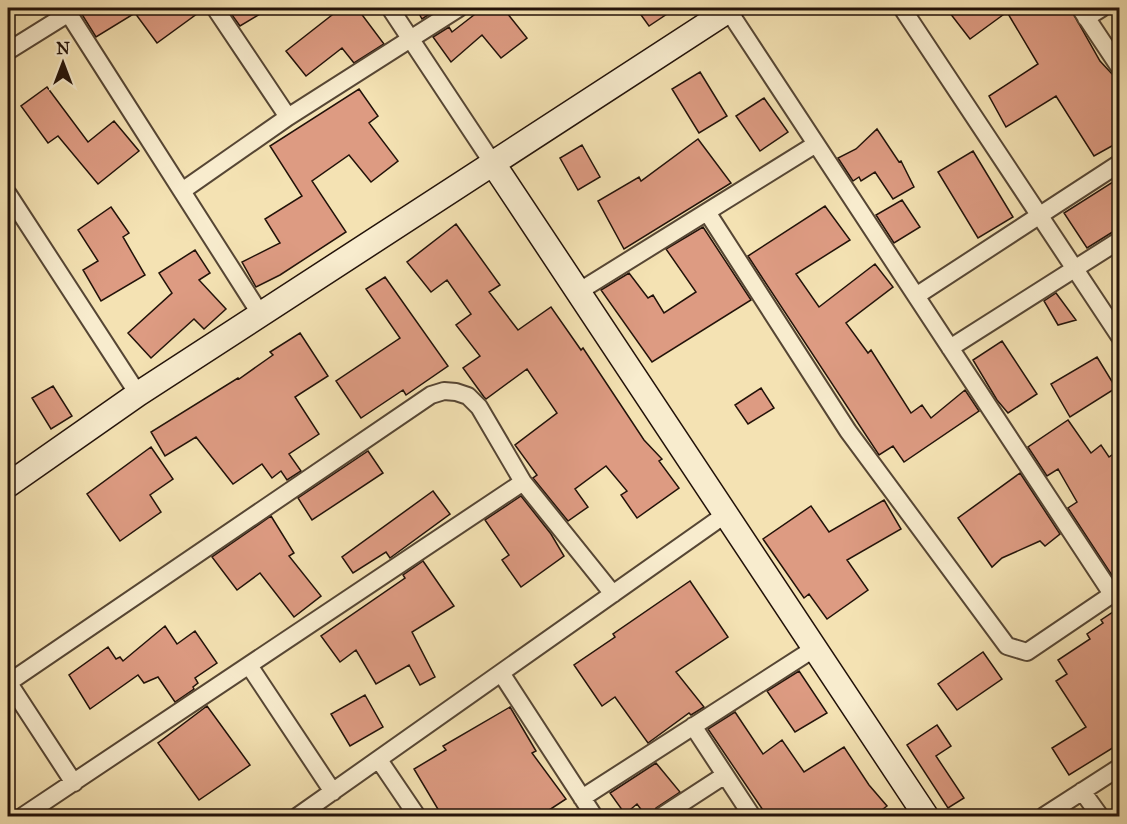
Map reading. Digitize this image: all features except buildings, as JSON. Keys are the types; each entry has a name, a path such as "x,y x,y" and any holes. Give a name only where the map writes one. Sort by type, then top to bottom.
{"street":[{"path":"215,8 288,117"},
{"path":"390,8 926,816"},
{"path":"182,191 288,117 459,8"},
{"path":"902,8 1119,337"},
{"path":"1102,8 1083,13 1119,68"},
{"path":"11,476 494,165 730,9 950,348 1116,591 1027,652 1007,646 848,431 707,212"},
{"path":"8,51 67,10 261,315"},
{"path":"578,292 816,144"},
{"path":"916,296 1119,163"},
{"path":"8,194 138,394"},
{"path":"950,348 1119,240"},
{"path":"74,783 8,682 431,395 444,391 468,396 478,407 523,482 613,594"},
{"path":"23,816 250,667 523,482"},
{"path":"298,816 726,514"},
{"path":"582,798 815,648"},
{"path":"250,667 333,792"},
{"path":"501,673 594,816"},
{"path":"693,726 752,816"},
{"path":"379,760 417,816"},
{"path":"1044,816 1119,767"},
{"path":"662,816 725,776"},
{"path":"1083,792 1100,816"}]}
